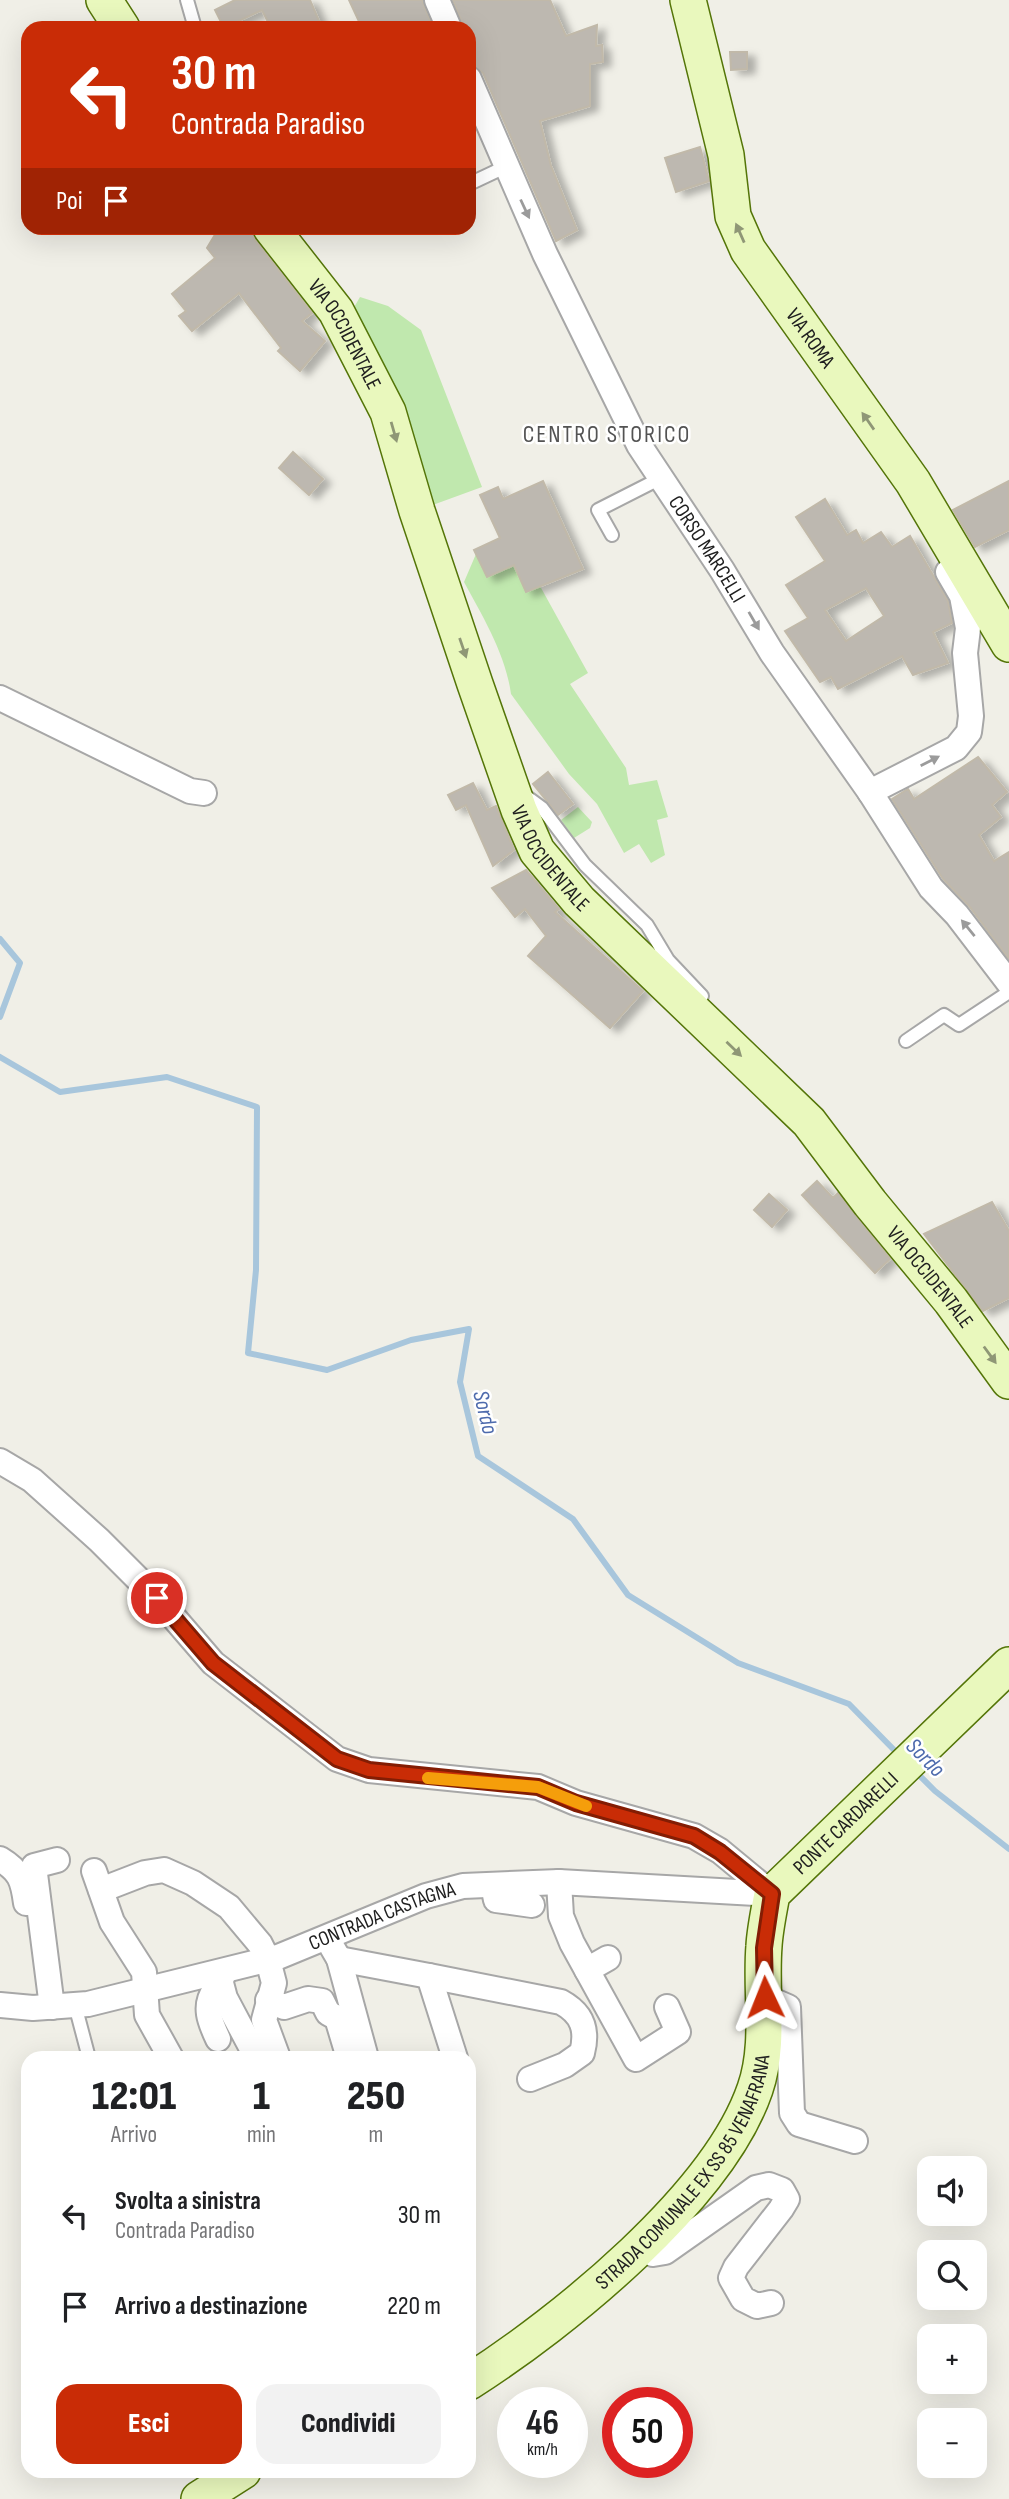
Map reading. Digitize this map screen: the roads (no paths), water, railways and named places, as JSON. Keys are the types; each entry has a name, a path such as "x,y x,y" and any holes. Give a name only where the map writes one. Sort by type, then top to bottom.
{"main road":[{"path":"104,0 118,21"},
{"name":"VIA ROMA","path":"688,0 723,143 733,216 743,238 771,285 913,482 1009,644"},
{"name":"VIA OCCIDENTALE","path":"276,235 336,311 388,411 417,510 511,788 537,851 579,901 809,1122 870,1203 951,1301 1009,1381"},
{"name":"PONTE CARDARELLI","path":"772,1894 1009,1665"},
{"name":"STRADA COMUNALE EX SS 85 VENAFRANA","path":"476,2377 537,2337 642,2243 667,2220 729,2145 755,2088 765,1997 764,1948 772,1894"},
{"path":"199,2499 232,2478"}],"street":[{"path":"438,0 446,21"},
{"name":"CORSO MARCELLI","path":"476,96 505,167 614,398 661,478 772,653 870,792 931,888 957,915 1009,983"},
{"path":"870,792 956,748 969,732 971,716 965,653 968,628 962,596 887,470 893,456"},
{"path":"0,698 190,791 204,793"},
{"path":"0,1461 32,1480 99,1540 157,1598 213,1663 337,1759 369,1770 538,1787 576,1803 694,1836 720,1852 772,1894"},
{"path":"0,1859 14,1867 23,1879 34,1980 53,2006"},
{"path":"53,2006 34,1866 57,1860"},
{"path":"167,2051 147,2015 144,1972 112,1922 97,1880 164,1870 193,1883 229,1907 260,1944 268,1960 274,1983 264,2020 275,2051"},
{"path":"559,1882 561,1916 597,1964 636,2059 678,2032 667,2007"},
{"name":"CONTRADA CASTAGNA","path":"0,2005 53,2006 222,1977 425,1896 463,1886 494,1893 559,1882 772,1894"},
{"path":"456,1902 494,1893 532,1905"},
{"path":"327,1937 339,1959 364,2051"},
{"path":"339,1959 561,2002 575,2009 584,2024 586,2039 582,2053 565,2065 530,2079"},
{"path":"429,1976 453,2051"},
{"path":"218,2039 208,2011 209,2000 222,1977"},
{"path":"222,1977 225,1998 253,2051"},
{"path":"765,1997 788,2007 792,2113 799,2124 855,2141"},
{"path":"268,2000 284,2007 308,1998 322,2001 328,2013 337,2018 347,2051"},
{"path":"642,2243 653,2255 665,2252 756,2188 769,2185 782,2190 786,2199 781,2209 736,2267 731,2278 743,2299 757,2306 771,2303"}],"lane":[{"path":"187,0 193,21"},
{"path":"476,181 505,167"},
{"path":"612,535 598,510 661,478"},
{"path":"511,788 542,808 584,866 647,925 668,960 711,1005"},
{"path":"626,945 640,945 664,963 668,960"},
{"path":"906,1041 944,1015 959,1025 1009,992"},
{"path":"53,2006 84,2051"}],"waterway":[{"name":"Sordo","path":"0,939 20,963 0,1017"},
{"name":"Sordo","path":"0,1057 60,1092 167,1077 257,1107 256,1270 248,1353 327,1370 411,1340 469,1329 460,1382 478,1456 573,1519 628,1595 738,1663 849,1704 899,1755"},
{"name":"Sordo","path":"914,1770 935,1791 1009,1849"}],"district":[{"name":"CENTRO STORICO","path":"607,434"}]}
